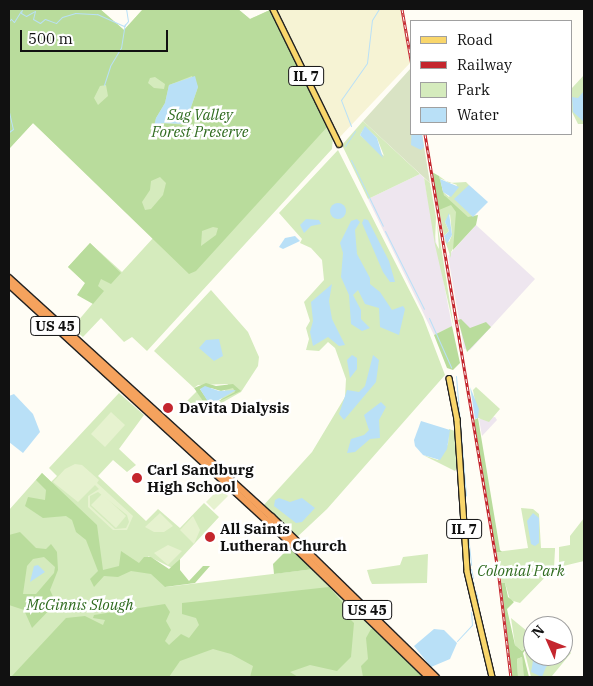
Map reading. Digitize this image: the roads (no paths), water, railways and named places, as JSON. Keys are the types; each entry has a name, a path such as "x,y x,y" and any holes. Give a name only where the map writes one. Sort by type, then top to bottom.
{"highway":[{"name":"US 45","path":"9,278 272,517 436,677"},
{"name":"US 45","path":"9,284 268,522 429,677"}],"main road":[{"name":"IL 7","path":"273,9 339,144"},
{"name":"IL 7","path":"448,378 457,419 467,571 492,677"}],"water":[{"path":"195,76 198,87 185,124 162,123 153,131 156,118 165,103 169,85"},
{"path":"584,91 584,122 573,112 573,97 578,98"},
{"path":"365,126 377,138 383,158 360,135"},
{"path":"411,135 422,135 424,147 421,150 411,145"},
{"path":"440,179 459,187 451,197 443,192"},
{"path":"469,185 488,202 473,217 454,199"},
{"path":"338,203 346,211 338,219 330,211"},
{"path":"449,213 452,235 447,244 444,236 449,231 445,222"},
{"path":"306,219 319,220 321,224 311,226 304,233 300,225"},
{"path":"357,219 360,222 355,230 357,254 370,278 370,284 380,292 392,310 403,306 405,309 399,335 380,327 379,308 365,304 358,290 353,295 361,310 361,319 370,328 362,331 351,324 349,295 341,277 343,253 340,243 351,221"},
{"path":"364,219 368,220 389,261 395,282 390,282 383,272 362,223"},
{"path":"295,236 300,241 283,249 279,247 285,238"},
{"path":"332,284 329,301 332,319 345,345 339,346 328,337 313,346 310,332 313,321 311,302"},
{"path":"219,339 223,356 214,361 199,348 206,340"},
{"path":"352,355 357,358 357,369 350,378 347,360"},
{"path":"373,355 379,360 376,382 344,420 339,414 347,390 359,392 365,386"},
{"path":"205,386 219,391 236,390 210,405 200,389"},
{"path":"470,387 479,409 478,418 475,419"},
{"path":"14,394 33,414 40,432 23,453 9,442 9,396"},
{"path":"381,402 386,407 379,420 380,438 370,439 355,452 347,453 351,439 364,435 369,430 364,415"},
{"path":"421,421 450,430 447,449 440,460 423,455 415,446 414,440"},
{"path":"279,498 290,502 302,498 315,508 302,522 296,523 274,506 275,500"},
{"path":"533,513 539,518 539,543 535,546 531,544 527,521"},
{"path":"38,565 45,572 30,582 34,566"},
{"path":"434,629 444,630 457,643 450,659 431,667 414,646"},
{"path":"532,666 547,666 542,677 531,672"}],"waterway":[{"path":"22,9 21,13 26,16 35,11 33,19 40,23 45,19 56,23 62,17 75,13 97,14 124,26 128,21 126,9"},
{"path":"351,126 341,100 367,63 372,20 379,9"},
{"path":"9,21 11,19 14,22 21,11"},
{"path":"104,85 110,66 121,48 125,24"},
{"path":"9,112 13,129 9,132"},
{"path":"345,146 355,131"},
{"path":"351,160 383,226"},
{"path":"385,231 424,309"},
{"path":"429,318 451,367"},
{"path":"456,376 466,496"},
{"path":"468,535 471,565"},
{"path":"471,569 473,578"},
{"path":"476,592 478,602"},
{"path":"457,641 472,625 471,612"}],"railway":[{"path":"402,9 410,54"},
{"path":"425,135 499,577 511,677"}],"place":[{"name":"DaVita Dialysis","path":"168,408"},
{"name":"Carl Sandburg High School","path":"137,478"},
{"name":"All Saints Lutheran Church","path":"210,537"}],"park label":[{"name":"Sag Valley Forest Preserve","path":"200,122"},
{"name":"Colonial Park","path":"521,571"},
{"name":"McGinnis Slough","path":"80,605"}]}
